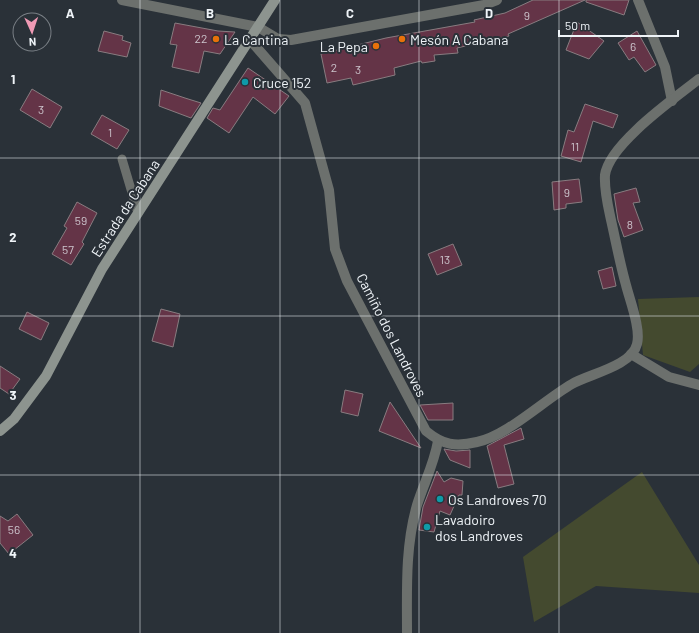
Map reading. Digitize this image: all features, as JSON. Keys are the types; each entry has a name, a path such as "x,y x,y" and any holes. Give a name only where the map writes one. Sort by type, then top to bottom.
{"main road":[{"name":"Estrada da Cabana","path":"0,431 14,419 46,376 87,294 251,40 275,0"}],"street":[{"path":"122,0 258,27 278,39 292,40 484,5 497,0"},
{"path":"638,0 665,67 672,101"},
{"name":"Camiño dos Landroves","path":"251,40 305,103 329,190 335,249 347,281 426,431 438,441"},
{"path":"407,633 406,566 417,506 430,472 438,441 452,445 476,442 493,437 572,384 621,363 631,354 637,343 637,328 620,266 607,202 605,174 612,159 630,135 699,79"},
{"path":"631,354 669,377 699,386"}],"lane":[{"path":"122,159 138,213"}],"green space":[{"path":"699,297 699,364 690,372 643,355 638,299"},
{"path":"642,472 699,565 699,593 596,586 534,622 523,557"}],"building":[{"path":"533,0 585,0 508,34 509,36 457,48 458,53 434,55 435,61 422,63 421,61 394,68 395,75 353,85 351,78 327,83 321,54 386,38 475,22 474,20 505,13"},
{"path":"586,0 629,0 624,15 586,2"},
{"path":"577,22 604,41 589,59 566,50"},
{"path":"175,23 218,31 235,32 220,54 204,51 199,73 172,67 177,45 170,44"},
{"path":"104,31 123,36 122,40 131,43 127,57 98,51"},
{"path":"637,31 656,65 645,72 634,57 629,60 618,43"},
{"path":"248,68 289,96 275,114 253,97 229,133 207,118 213,108 220,110"},
{"path":"32,89 62,107 50,128 20,110"},
{"path":"161,90 201,103 191,118 159,106"},
{"path":"585,104 618,115 613,128 593,121 581,162 561,156 568,130 574,132"},
{"path":"102,115 129,130 117,149 91,134"},
{"path":"579,179 582,202 566,204 566,208 554,210 552,182"},
{"path":"636,188 640,202 633,203 643,230 624,237 618,220 614,194"},
{"path":"77,202 97,213 82,242 84,244 71,265 52,254 67,228 64,226"},
{"path":"453,244 462,265 437,275 428,254"},
{"path":"612,267 616,286 603,289 598,271"},
{"path":"161,309 180,314 173,347 152,341"},
{"path":"27,312 49,323 41,340 19,329"},
{"path":"0,366 20,379 9,394 0,388"},
{"path":"345,390 363,394 358,416 341,412"},
{"path":"390,402 421,448 379,431"},
{"path":"453,403 453,420 428,420 420,405"},
{"path":"521,428 524,439 504,445 514,484 498,488 487,446"},
{"path":"444,449 456,451 470,450 470,468 450,460"},
{"path":"437,471 444,482 451,478 463,481 462,495 459,495 450,515 440,511 434,532 419,530 423,507"},
{"path":"17,514 33,535 9,554 0,543 0,516 8,521"}],"place":[{"name":"La Cantina","path":"216,39"},
{"name":"Mesón A Cabana","path":"402,39"},
{"name":"La Pepa","path":"376,46"},
{"name":"Cruce 152","path":"245,82"},
{"name":"Os Landroves 70","path":"440,499"},
{"name":"Lavadoiro dos Landroves","path":"427,527"}]}
